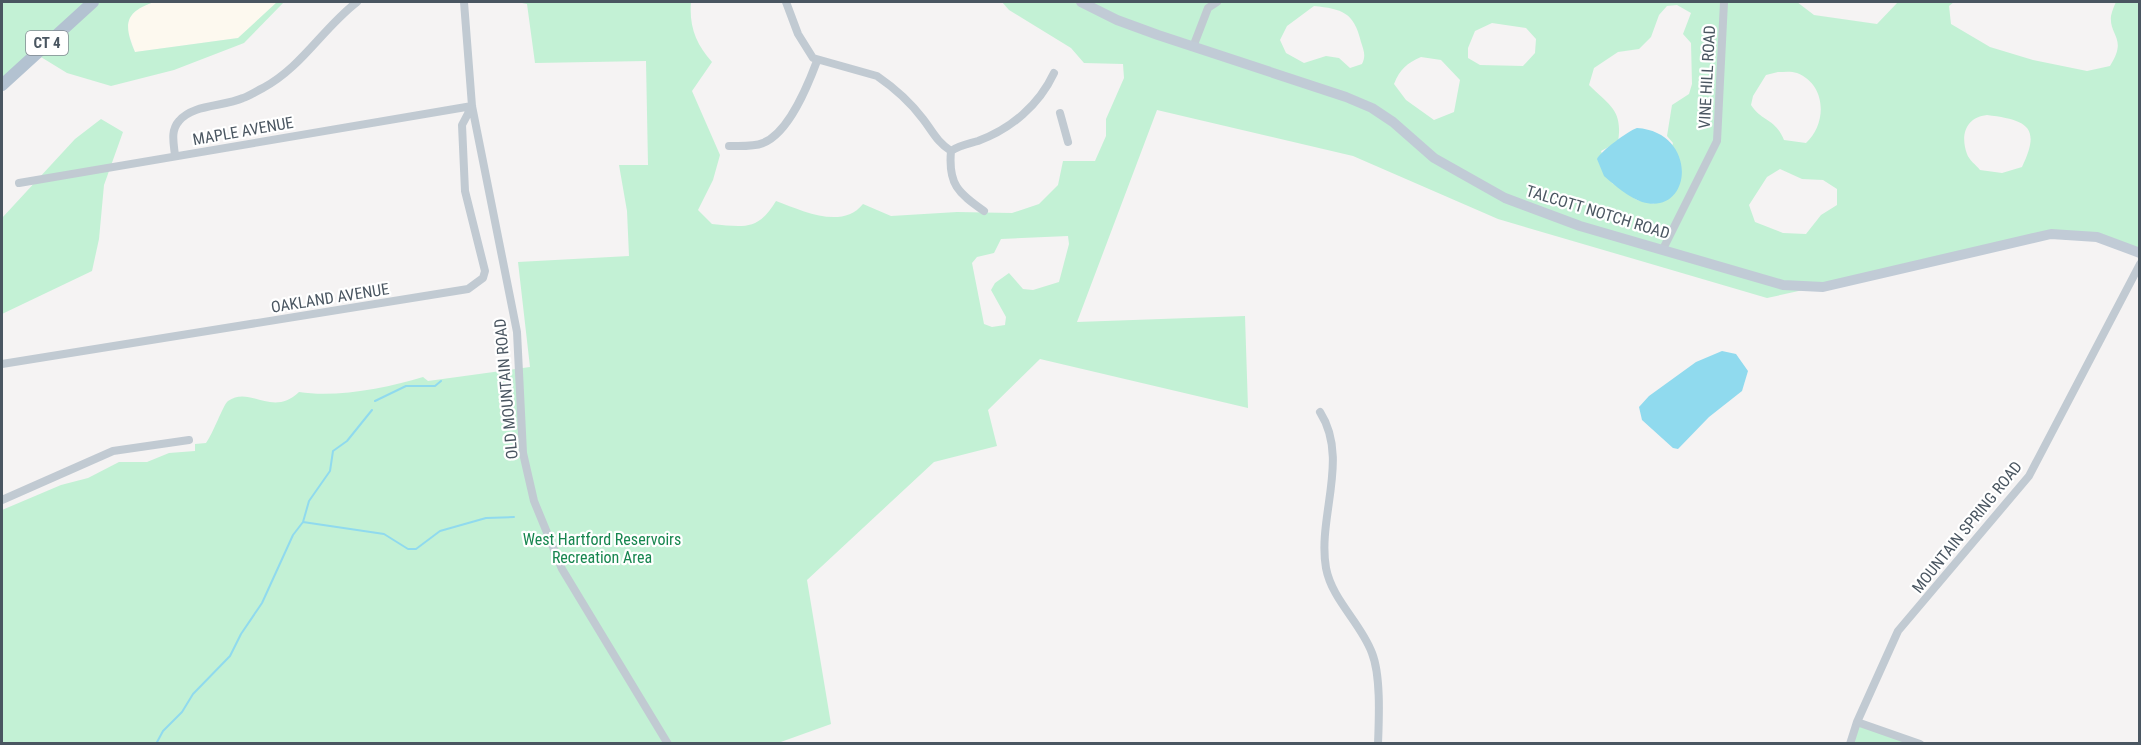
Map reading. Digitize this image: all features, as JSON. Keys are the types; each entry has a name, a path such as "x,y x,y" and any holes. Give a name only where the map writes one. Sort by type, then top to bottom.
{"main road":[{"name":"CT 4","path":"2,85 93,2"}],"street":[{"path":"175,156 173,131 178,121 189,112 242,99 286,74 306,56 342,14 357,2"},
{"name":"OLD MOUNTAIN ROAD","path":"464,2 472,106 518,332 524,453 534,501 562,569 668,744"},
{"path":"786,2 798,34 817,61 849,67 884,81 922,118 938,142 951,151"},
{"name":"TALCOTT NOTCH ROAD","path":"1081,2 1117,20 1346,97 1372,108 1393,122 1434,158 1505,198 1580,226 1783,285 1804,288 1823,287 2051,234 2097,237 2139,253"},
{"path":"1193,47 1208,8 1217,2"},
{"name":"VINE HILL ROAD","path":"1663,249 1717,141 1724,2"},
{"path":"729,146 763,144 770,138 792,115 807,90 817,61"},
{"path":"951,151 960,145 979,140 1018,118 1042,95 1054,73"},
{"name":"MAPLE AVENUE","path":"19,183 472,106"},
{"name":"OAKLAND AVENUE","path":"2,364 468,289 483,278 486,272 465,191 462,125 472,106"},
{"path":"1060,113 1068,142"},
{"path":"951,151 950,165 955,186 984,211"},
{"name":"MOUNTAIN SPRING ROAD","path":"1850,744 1857,722 1898,631 2029,476 2139,264"},
{"path":"1320,412 1328,425 1334,459 1326,519 1326,569 1341,604 1372,653 1380,710 1378,744"},
{"path":"2,500 113,451 189,440"},
{"path":"1857,722 1920,744"}],"shaded area":[{"path":"154,2 277,2 238,38 135,52 127,28 130,16 140,7"}],"green space":[{"path":"2,2 154,2 137,10 129,20 129,34 135,52 238,38 277,2 284,2 244,43 174,70 111,86 67,73 36,54 2,85"},
{"name":"West Hartford Reservoirs Recreation Area","path":"517,2 691,2 691,19 695,35 712,62 692,91 720,155 713,180 698,210 712,224 742,226 763,218 776,201 810,213 833,217 854,212 863,204 891,216 957,212 1012,213 1039,204 1058,185 1063,161 1095,161 1106,136 1106,119 1124,78 1123,64 1084,63 1071,48 1009,10 1002,2 1797,2 1814,15 1877,24 1898,2 1954,2 1949,6 1951,24 1990,47 2033,60 2087,71 2110,66 2115,57 2118,43 2111,16 2116,2 2139,2 2139,253 2064,233 1767,298 1498,219 1353,156 1157,110 1077,322 1245,316 1248,408 1040,359 988,410 997,446 934,462 807,580 831,724 778,743 2,743 2,510 61,485 88,478 119,462 147,462 169,453 195,451 195,444 206,443 226,404 236,397 245,396 280,402 299,392 345,393 394,385 423,377 428,381 530,367 518,262 629,256 627,211 619,165 648,165 646,61 535,63 527,4","holes":["1677,5 1691,13 1683,34 1691,43 1692,84 1689,94 1672,105 1667,136 1673,143 1654,204 1637,200 1612,183 1601,151 1618,142 1619,123 1613,109 1589,85 1594,68 1618,52 1639,49 1651,37 1659,15 1667,6","1314,6 1332,9 1345,14 1355,24 1364,58 1362,64 1350,68 1339,58 1326,56 1304,63 1286,53 1280,40 1287,26","1492,23 1526,28 1536,39 1535,53 1523,66 1480,65 1468,58 1468,48 1475,31","1421,57 1441,60 1460,80 1454,112 1434,120 1406,100 1394,84 1401,70","1778,72 1797,73 1807,79 1819,95 1821,105 1818,126 1806,143 1784,140 1777,128 1751,105 1753,96 1766,75","1987,115 2001,117 2012,119 2027,128 2030,142 2022,167 2002,173 1980,170 1969,158 1964,140 1966,128 1974,119","1780,169 1802,179 1823,180 1837,189 1837,205 1821,215 1806,234 1783,233 1755,222 1749,205 1767,177","1068,236 1069,244 1059,282 1033,290 1023,289 1009,273 995,283 991,290 1006,317 1005,325 992,327 984,324 972,263 977,257 994,253 1001,239"]},
{"path":"101,119 123,132 104,185 99,239 92,271 2,314 2,218 75,139"},
{"path":"1857,722 1920,744 1850,744"}],"water":[{"path":"1637,128 1657,133 1671,143 1679,157 1682,172 1679,186 1671,197 1659,203 1642,202 1622,191 1604,176 1597,159 1615,142"},
{"path":"1722,351 1736,354 1748,371 1742,391 1709,417 1678,449 1673,448 1642,420 1639,407 1649,396 1696,362"}],"waterway":[{"path":"375,401 406,386 435,386 441,381"},
{"path":"156,744 163,731 182,712 193,694 230,656 241,634 262,603 293,535 303,522 309,501 330,471 333,451 347,441 372,410"},
{"path":"303,522 384,534 408,549 416,549 440,531 486,518 514,517"}]}
